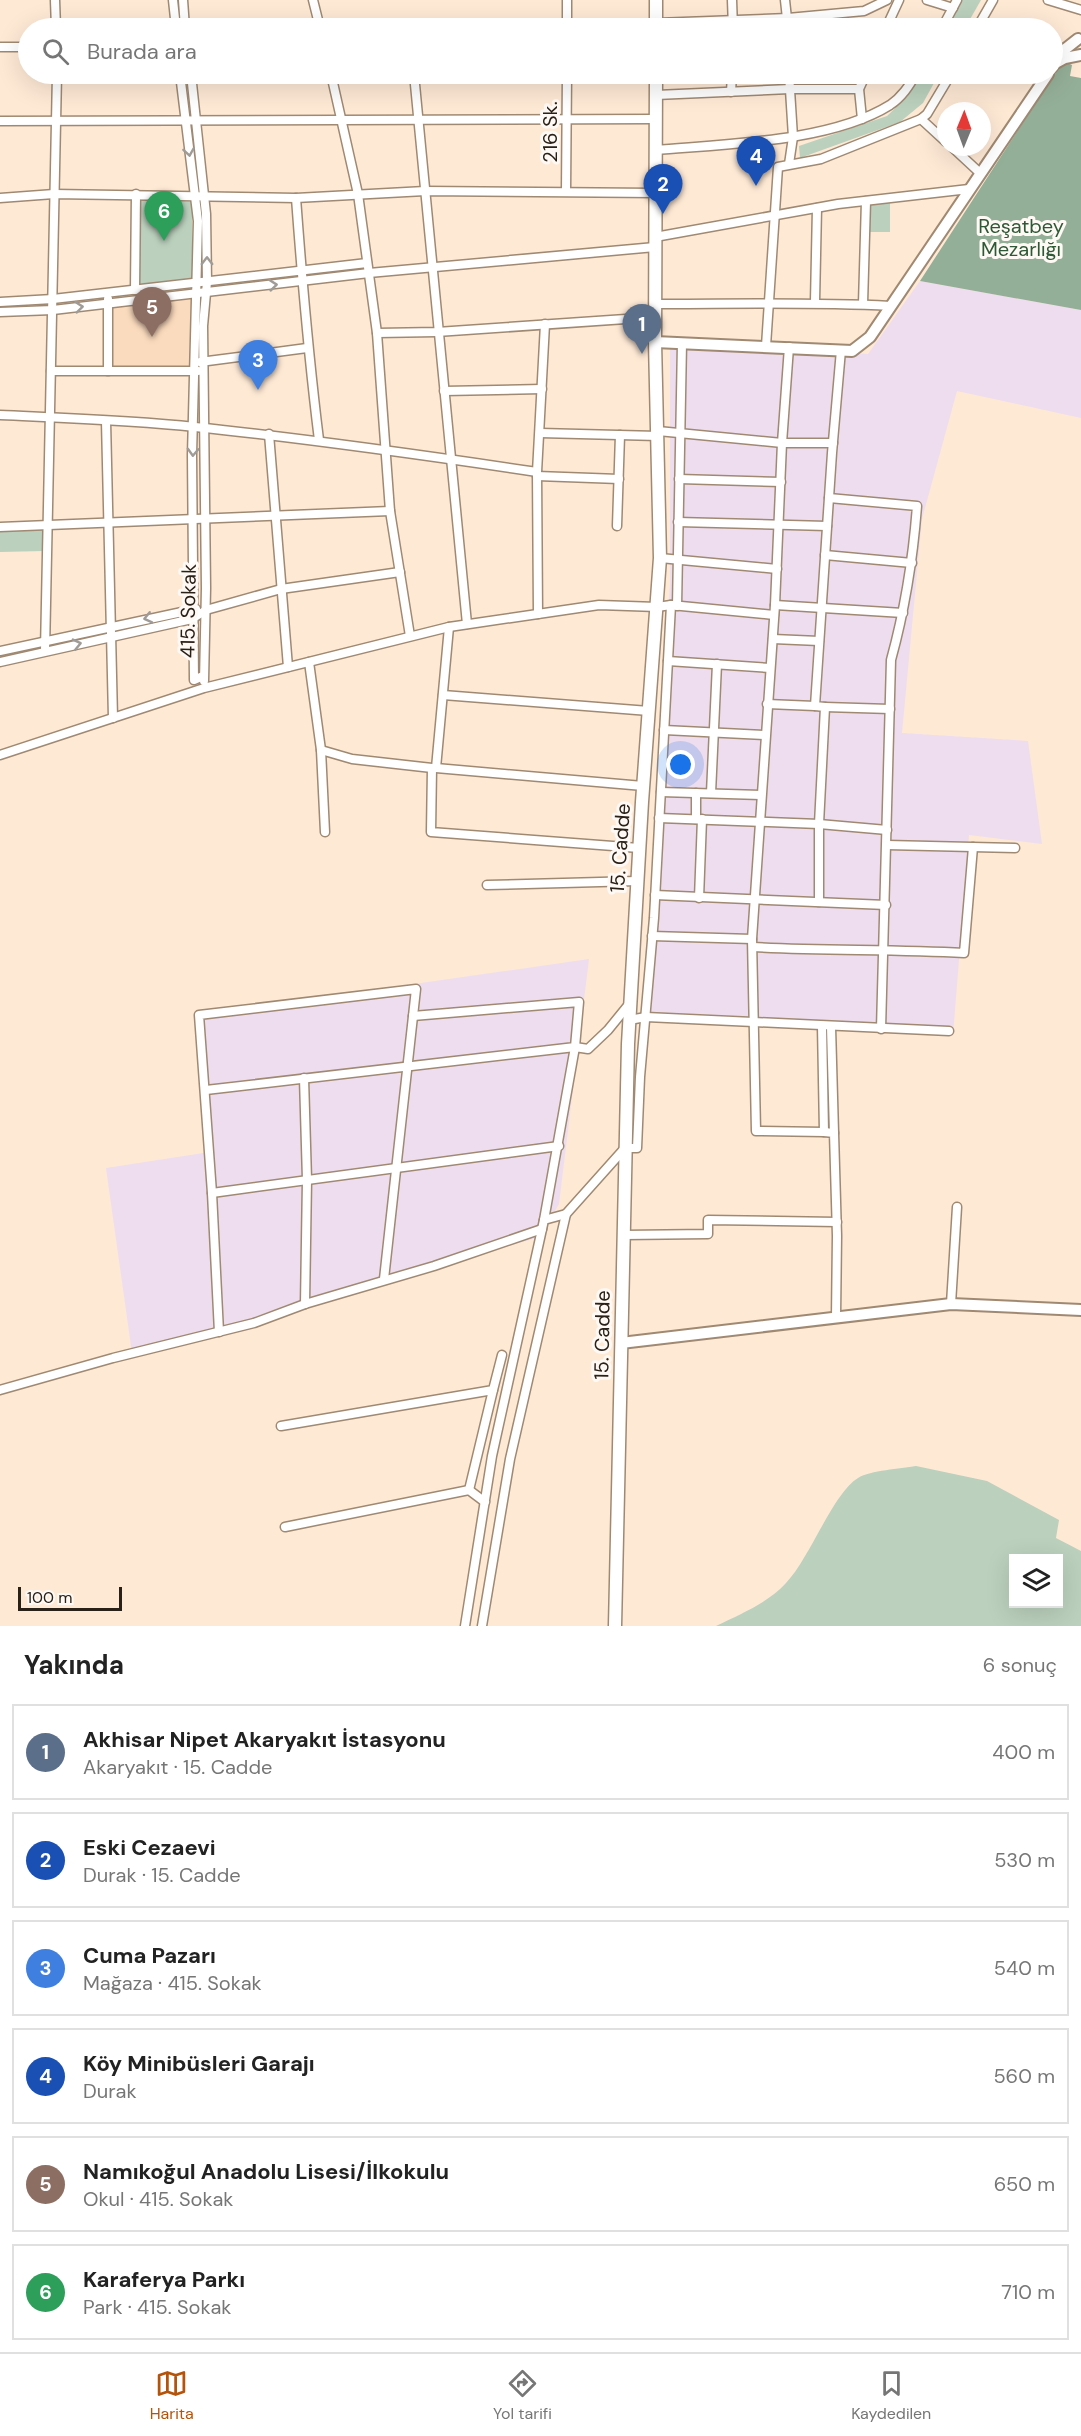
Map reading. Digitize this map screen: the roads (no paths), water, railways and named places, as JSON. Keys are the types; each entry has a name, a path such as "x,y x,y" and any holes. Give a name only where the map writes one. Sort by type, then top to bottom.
{"main road":[{"path":"656,0 656,18"},
{"name":"15. Cadde","path":"615,1626 629,1020 660,558 655,342 656,84"}],"street":[{"path":"55,0 56,18"},
{"path":"173,0 175,18"},
{"path":"183,0 184,18"},
{"path":"313,0 318,18"},
{"path":"567,0 567,18"},
{"path":"732,0 733,18"},
{"path":"785,0 788,18 864,11 887,0"},
{"path":"891,18 899,0"},
{"path":"927,0 955,4 947,18"},
{"path":"982,18 993,0"},
{"path":"1048,0 1081,10"},
{"path":"1063,60 1081,53 1079,36"},
{"path":"1063,51 1079,36"},
{"path":"0,47 18,47"},
{"path":"45,651 57,84"},
{"name":"415. Sokak","path":"181,84 184,122 201,196 198,221 197,283 200,293 204,366 206,610 203,676 194,680 192,619 194,367 200,293 207,282 197,122 192,84"},
{"path":"334,84 344,121 358,194 369,273 377,333 390,512 410,636"},
{"path":"415,84 449,459 467,624"},
{"name":"216 Sk.","path":"566,191 567,84"},
{"path":"731,84 731,92"},
{"path":"789,164 793,137 790,84"},
{"path":"861,84 859,89 862,119"},
{"path":"656,150 793,137 862,119 891,104 910,84"},
{"path":"766,346 778,167 821,159 921,119 927,114 945,84"},
{"path":"655,342 852,351 870,337 1041,84"},
{"path":"656,95 790,89 859,89"},
{"path":"0,121 656,119"},
{"path":"921,119 937,134"},
{"path":"962,156 980,173"},
{"path":"0,312 53,310 655,242 817,208 969,189"},
{"path":"0,198 54,194 136,194 296,198 425,191 656,193"},
{"path":"135,290 136,194"},
{"path":"296,198 304,282 307,348 319,440"},
{"path":"863,304 866,201"},
{"path":"815,302 817,208"},
{"path":"0,302 53,299 367,263"},
{"path":"107,293 109,303 108,371"},
{"path":"377,333 437,332 545,324 655,310 768,304 815,302 890,306"},
{"path":"537,614 537,474 545,324"},
{"path":"0,1390 112,1358 254,1323 305,1304 434,1266 566,1214 626,1148 637,1148 640,1077 654,918 668,661 678,560 682,344"},
{"path":"789,347 782,442 780,525 752,943 756,1131 834,1133"},
{"path":"51,371 194,367 307,348"},
{"path":"819,902 819,641 841,350"},
{"path":"444,392 542,389"},
{"path":"0,415 194,426 385,449 537,474 619,479"},
{"path":"106,421 112,718"},
{"path":"540,433 620,435 680,432 782,442 833,443"},
{"path":"269,434 288,667"},
{"path":"617,526 620,435"},
{"path":"679,479 781,482"},
{"path":"829,498 917,506 912,562 903,613 891,660 885,948 881,1029"},
{"path":"0,527 390,512"},
{"path":"678,522 827,526"},
{"path":"825,555 912,562"},
{"path":"660,558 777,569"},
{"path":"0,662 192,619 206,610 281,589 399,572"},
{"path":"0,755 204,687 449,627 599,605 674,606 774,615"},
{"path":"775,605 903,613"},
{"path":"0,651 192,608 206,610"},
{"path":"449,627 434,768 431,832 639,848"},
{"path":"772,639 819,641"},
{"path":"668,661 770,668"},
{"path":"309,662 321,750 325,832"},
{"path":"711,793 717,664"},
{"path":"203,676 204,687"},
{"path":"443,696 649,711"},
{"path":"767,704 890,709"},
{"path":"664,730 765,735"},
{"path":"321,750 352,759 643,786"},
{"path":"661,792 761,795"},
{"path":"696,793 699,819 699,898"},
{"path":"642,802 659,815 887,830"},
{"path":"887,845 1015,848"},
{"path":"652,936 752,943 819,951 885,948 964,952 973,847"},
{"path":"487,885 637,881"},
{"path":"655,895 886,905"},
{"path":"635,908 654,918"},
{"path":"219,1332 206,1090 199,1015 416,989 384,1280"},
{"path":"413,1016 579,1002 575,1047 559,1146 492,1456 465,1626"},
{"path":"206,1090 575,1047 588,1049 608,1030 630,1002"},
{"path":"629,1020 646,1017 730,1023 754,1022 949,1031"},
{"path":"824,1132 827,1027"},
{"path":"827,1027 837,1222 836,1317"},
{"path":"304,1078 307,1180 305,1304"},
{"path":"212,1193 559,1146"},
{"path":"951,1304 957,1208"},
{"path":"482,1626 510,1459 566,1214"},
{"path":"624,1235 708,1234 708,1220 837,1222"},
{"path":"621,1343 951,1304 1081,1310"},
{"path":"469,1490 502,1355"},
{"path":"281,1425 493,1390"},
{"path":"285,1527 469,1490 485,1502"}],"place":[{"name":"Köy Minibüsleri Garajı","path":"756,186"},
{"name":"Eski Cezaevi","path":"663,214"},
{"name":"Karaferya Parkı","path":"164,241"},
{"name":"Namıkoğul Anadolu Lisesi/İlkokulu","path":"152,337"},
{"name":"Akhisar Nipet Akaryakıt İstasyonu","path":"642,354"},
{"name":"Cuma Pazarı","path":"258,390"}],"park label":[{"name":"Reşatbey Mezarlığı","path":"1021,238"}]}
